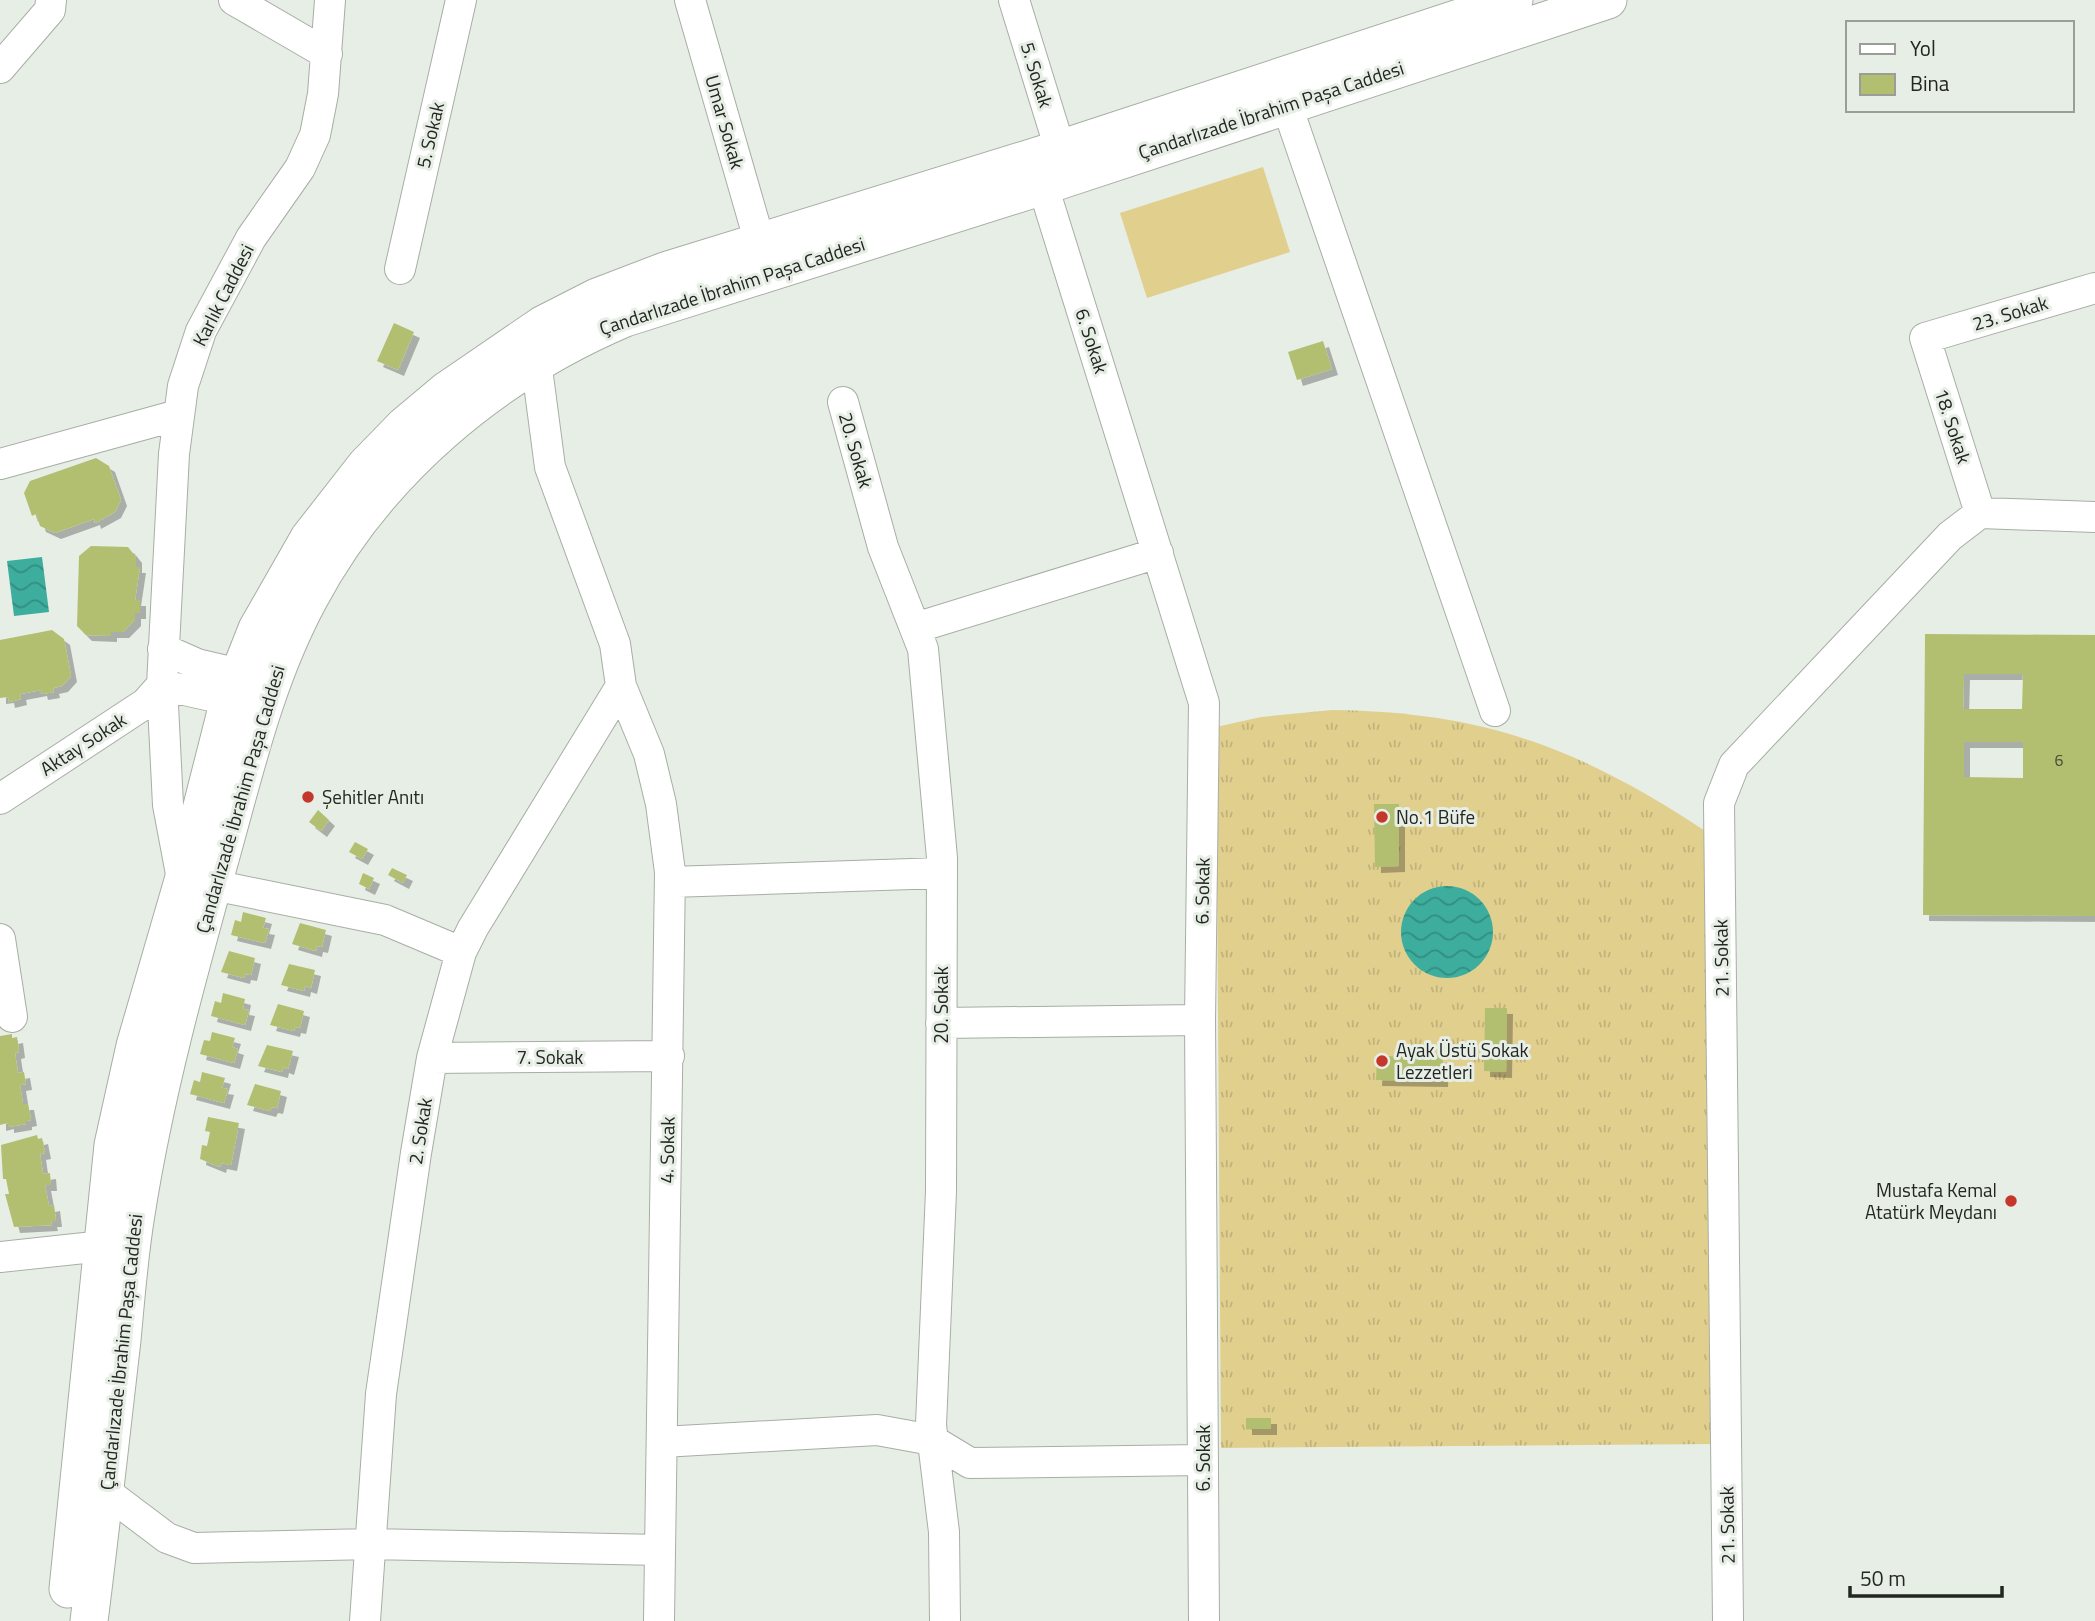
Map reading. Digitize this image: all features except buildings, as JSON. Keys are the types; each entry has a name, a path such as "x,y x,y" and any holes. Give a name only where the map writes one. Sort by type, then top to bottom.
{"main road":[{"name":"Çandarlızade İbrahim Paşa Caddesi","path":"89,1621 106,1492 135,1219 198,883 257,629 309,538 366,465 404,426 436,399 542,325 597,297 665,271 1060,149 1514,0"},
{"name":"Çandarlızade İbrahim Paşa Caddesi","path":"244,694 280,659 310,597 350,534 404,470 455,420 491,390 575,339 636,314 1042,186 1608,0"},
{"name":"Çandarlızade İbrahim Paşa Caddesi","path":"65,1621 116,1132 135,1046 198,883"}],"street":[{"path":"0,68 50,10 51,0"},
{"path":"234,0 327,54"},
{"name":"Karlık Caddesi","path":"198,883 169,805 162,685 178,415 183,386 201,331 251,238 300,167 315,135 327,54 330,0"},
{"name":"5. Sokak","path":"400,269 461,0"},
{"name":"Umar Sokak","path":"690,0 760,243"},
{"name":"5. Sokak","path":"1014,0 1060,149"},
{"path":"1287,106 1495,711"},
{"name":"6. Sokak","path":"1042,186 1204,703 1200,1020 1204,1621"},
{"name":"23. Sokak","path":"1925,338 2095,288"},
{"name":"18. Sokak","path":"1925,338 1980,513"},
{"name":"4. Sokak","path":"536,361 550,467 615,644 621,686 649,754 661,804 670,882 659,1621"},
{"name":"20. Sokak","path":"843,402 883,547 923,649 942,873 941,1191 932,1440 944,1532 946,1621"},
{"path":"0,464 178,415"},
{"path":"1980,513 2095,517"},
{"name":"21. Sokak","path":"1728,1621 1719,803 1734,765 1950,536 1980,513"},
{"path":"915,628 1158,553"},
{"path":"163,649 197,664 244,694"},
{"path":"162,685 244,694"},
{"name":"Aktay Sokak","path":"0,799 146,702 162,685"},
{"name":"2. Sokak","path":"365,1621 381,1394 432,1058 461,952 498,883 621,686"},
{"path":"670,882 942,873"},
{"path":"198,883 385,920 461,952"},
{"path":"0,939 12,1017"},
{"path":"941,1023 1200,1020"},
{"name":"7. Sokak","path":"432,1058 669,1056"},
{"path":"0,1257 103,1246"},
{"path":"662,1442 877,1430 932,1440 970,1463 1203,1460"},
{"path":"106,1492 167,1538 194,1548 370,1544 660,1550"}],"green space":[{"path":"1263,167 1290,252 1147,298 1120,213"},
{"path":"1332,710 1388,712 1439,718 1531,741 1618,779 1710,834 1717,1444 1221,1448 1216,727 1261,717"}],"water":[{"path":"42,557 49,612 14,616 7,561"},
{"path":"1447,886 1464,890 1479,900 1489,915 1493,932 1489,949 1479,964 1464,974 1447,978 1430,974 1415,964 1405,949 1401,932 1405,915 1415,900 1430,890"}],"place":[{"name":"Şehitler Anıtı","path":"308,797"},
{"name":"No.1 Büfe","path":"1382,817"},
{"name":"Ayak Üstü Sokak Lezzetleri","path":"1382,1061"},
{"name":"Mustafa Kemal Atatürk Meydanı","path":"2011,1201"}]}
